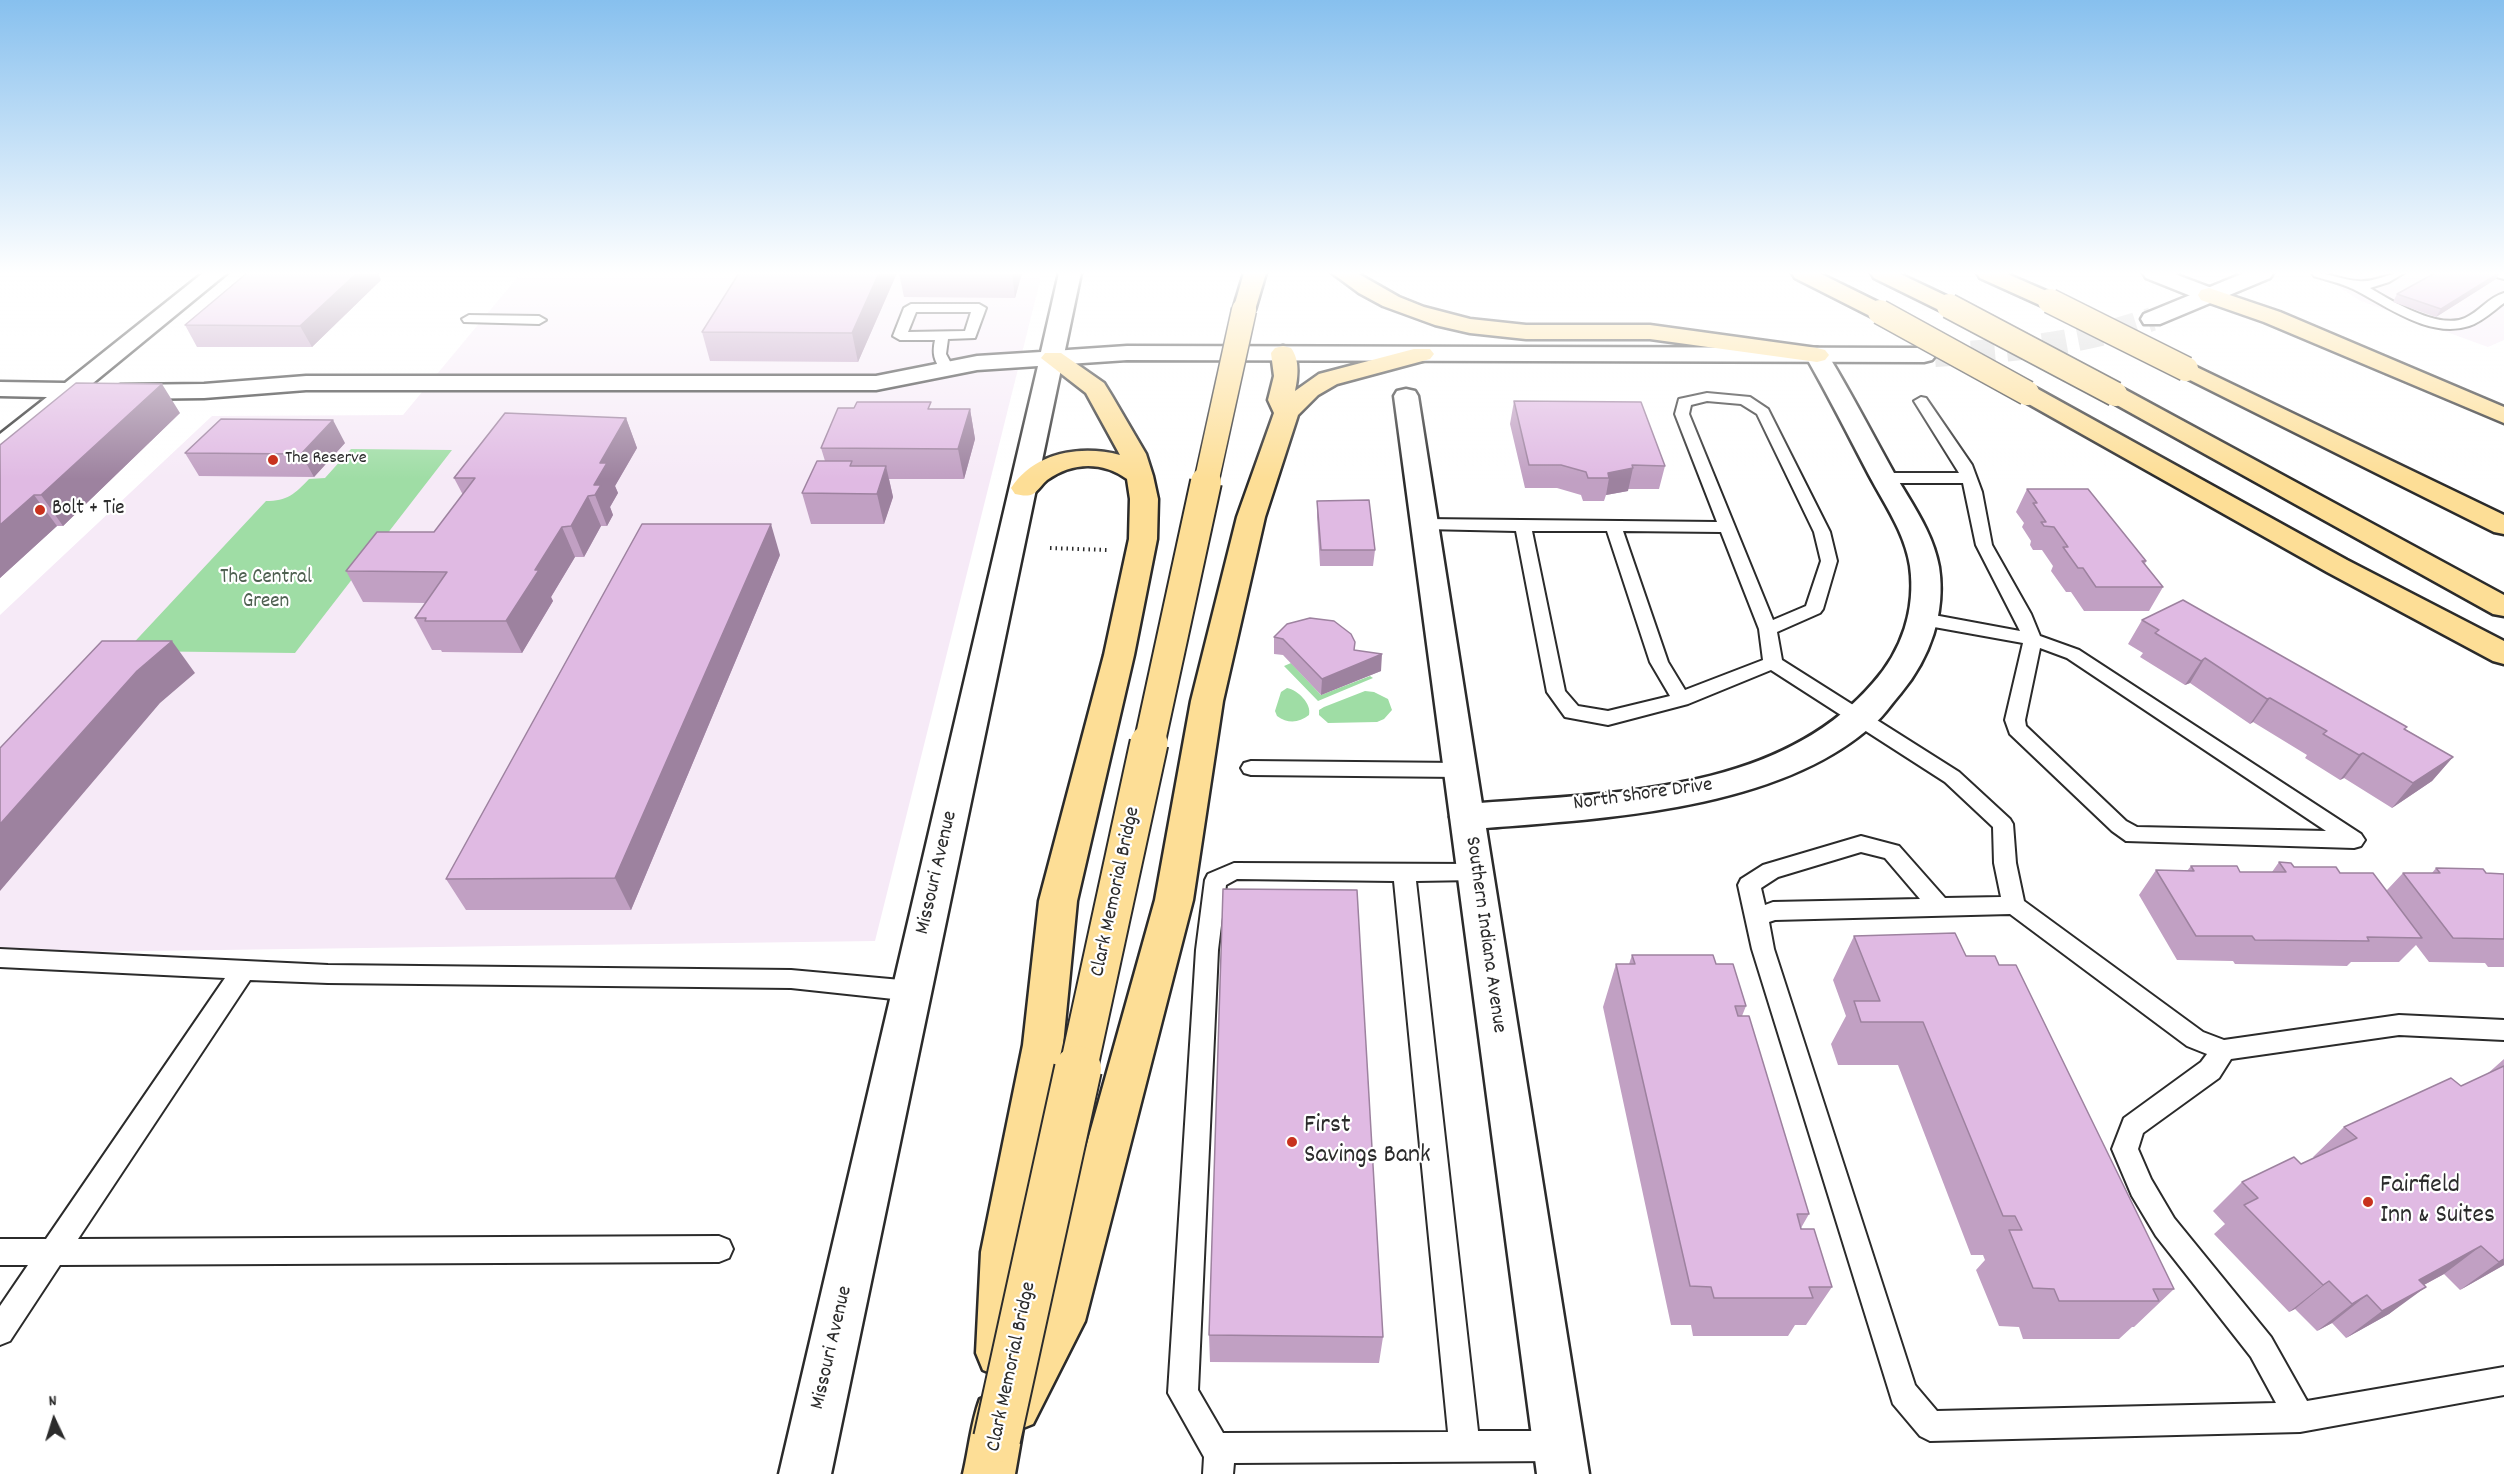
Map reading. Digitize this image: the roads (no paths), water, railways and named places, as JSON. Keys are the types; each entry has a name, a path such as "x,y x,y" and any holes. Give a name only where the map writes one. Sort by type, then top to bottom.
{"main road":[{"name":"Clark Memorial Bridge","path":"993,1456 1237,342"},
{"path":"1720,342 1817,355"},
{"path":"1934,342 2337,566 2504,654"},
{"path":"2017,342 2504,607"},
{"path":"2132,342 2504,526"},
{"path":"2329,342 2504,416"},
{"path":"1284,353 1286,376 1280,400 1286,413"},
{"path":"993,1456 1061,1321 1173,900 1207,701 1239,564 1251,517 1286,413 1309,390 1328,379 1422,354"},
{"path":"993,1456 1005,1252 1043,1045 1058,902 1119,655 1145,523 1140,476 1132,454 1095,388 1053,358"},
{"path":"1024,488 1046,467 1082,458 1123,464 1140,476"}],"street":[{"path":"0,447 130,342"},
{"name":"Missouri Avenue","path":"805,1474 1056,342"},
{"path":"0,389 204,391 306,383 415,382 876,383 977,363 1127,353 1924,355"},
{"name":"North Shore Drive","path":"1467,817 1674,797 1716,787 1791,760 1824,743 1859,717 1894,682 1919,636 1923,619 1926,588 1917,541 1908,519 1817,355"},
{"name":"Southern Indiana Avenue","path":"1406,396 1561,1460"}],"lane":[{"path":"941,342 939,354 946,369"},
{"path":"1768,629 1814,609 1829,561 1822,532 1763,412 1745,399 1707,397 1684,402 1682,414 1768,629 1773,663 1952,777 2003,824 2005,863 2014,905"},
{"path":"1921,401 1964,465 1984,545 2022,614 2033,641 2015,720 2017,729 2119,826 2133,835 2354,840 2073,654 2053,645 2033,641 1923,619"},
{"path":"1884,478 1969,478"},
{"path":"1424,524 1727,527"},
{"path":"1523,526 1556,692 1572,712 1608,718 1681,699 1773,663"},
{"path":"1613,526 1659,662 1681,699"},
{"path":"1251,768 1460,770"},
{"path":"1940,907 1892,852 1861,844 1771,871 1749,885 1763,950 1903,1394 1930,1426 2300,1418 2504,1381"},
{"path":"1219,1465 1183,1393 1207,950 1216,880 1233,871 1475,872"},
{"path":"1404,873 1465,1448"},
{"path":"1757,918 1773,911 2014,905 2195,1039 2224,1050 2398,1025 2504,1030"},
{"path":"0,958 328,974 791,980 912,992"},
{"path":"0,1331 244,969"},
{"path":"2224,1050 2210,1070 2133,1126 2125,1149 2141,1187 2165,1227 2261,1347 2300,1418"},
{"path":"0,1252 719,1249"},
{"path":"1219,1465 1220,1448 1465,1448 1561,1460"}],"tunnel":[{"path":"1935,355 2062,342"}],"place":[{"name":"The Reserve","path":"273,460"},
{"name":"Bolt + Tie","path":"40,510"},
{"name":"First Savings Bank","path":"1292,1142"},
{"name":"Fairfield Inn & Suites","path":"2368,1202"}],"park label":[{"name":"The Central Green","path":"266,591"}]}
